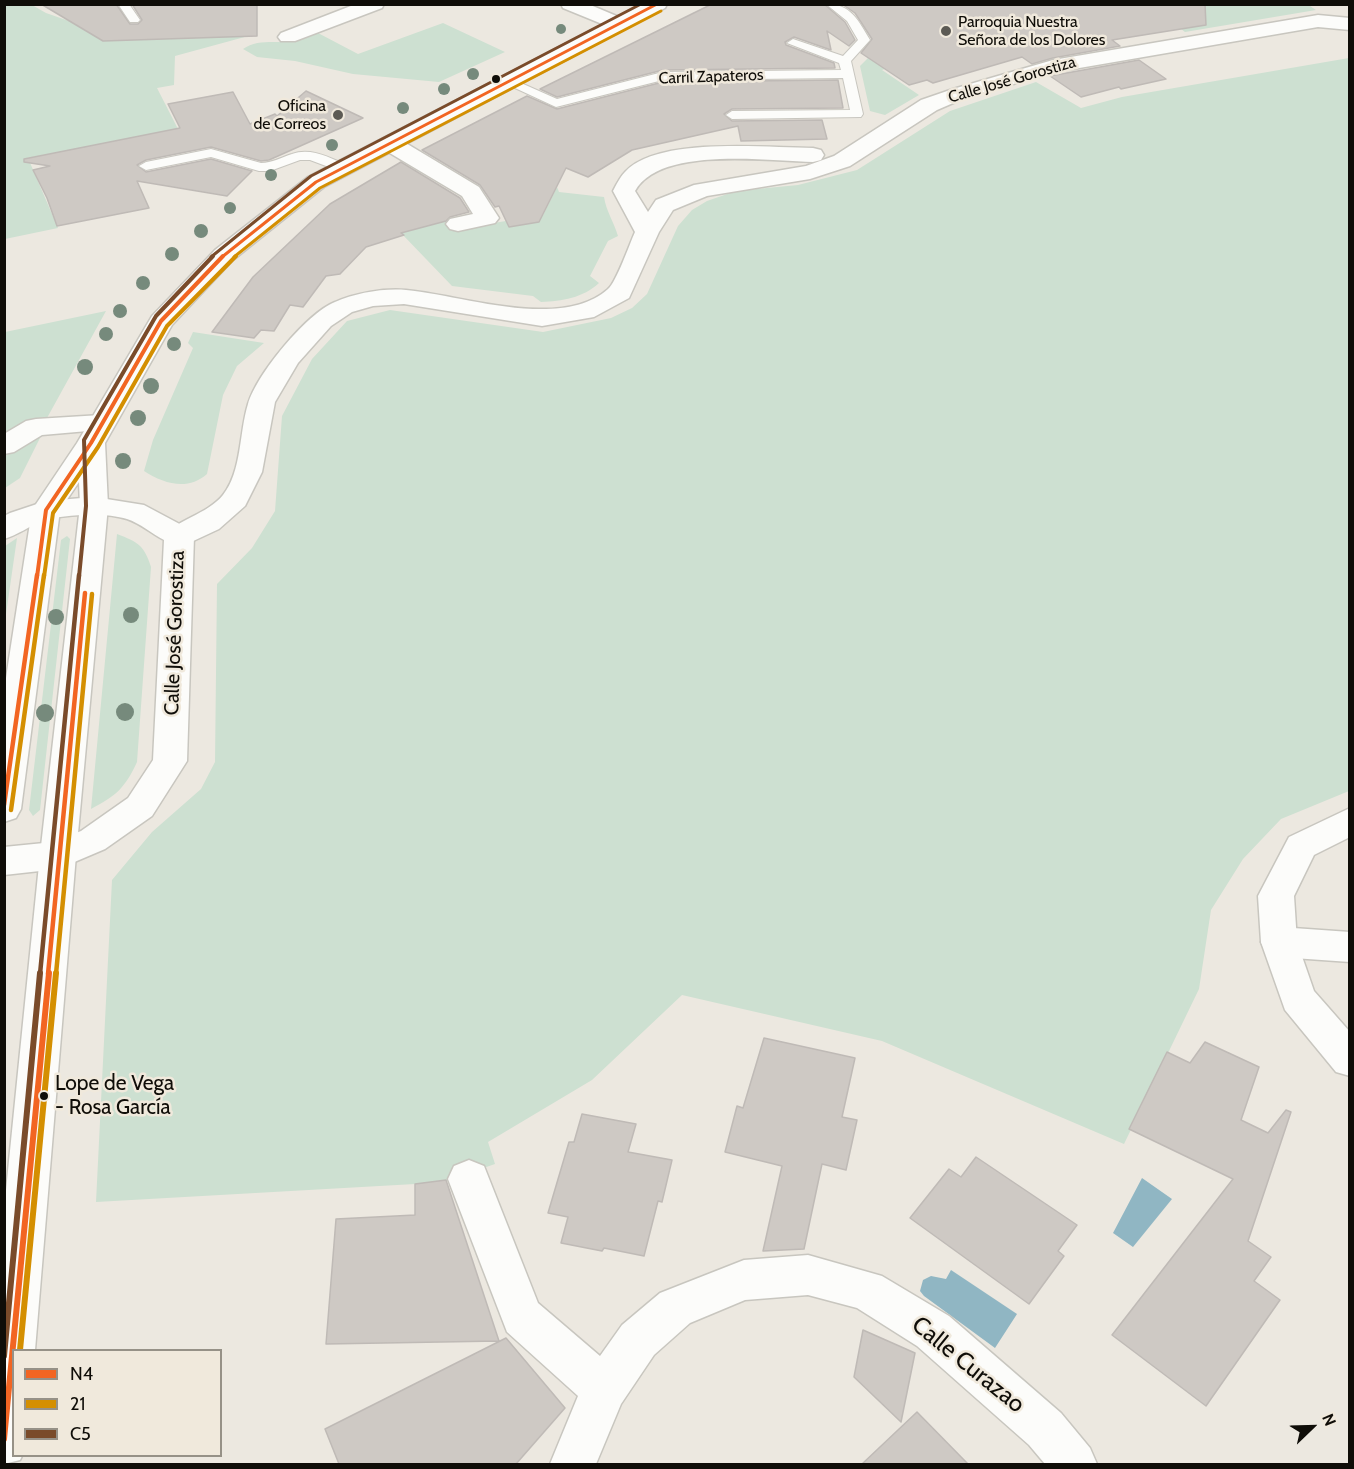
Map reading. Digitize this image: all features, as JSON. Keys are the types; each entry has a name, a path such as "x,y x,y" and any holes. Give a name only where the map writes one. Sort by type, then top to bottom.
{"street":[{"path":"288,37 338,10 375,4"},
{"path":"570,4 619,24"},
{"path":"4,809 46,510 97,433 161,321 224,255 316,182 658,4"},
{"name":"Calle José Gorostiza","path":"4,861 58,855 93,840 140,807 170,761 179,536 209,522 235,500 248,472 262,402 287,359 322,321 343,307 372,299 404,297 542,318 585,312 620,293 647,232 664,205 702,190 810,172 842,161 929,105 960,93 1053,66 1318,21 1350,24"},
{"path":"391,144 471,192 487,218 458,224"},
{"name":"Calle José Gorostiza","path":"647,232 624,191 634,175 651,164 676,157 704,154 808,155 829,154 865,147"},
{"path":"4,446 36,427 97,433"},
{"path":"13,1349 58,855 94,506 97,433"},
{"path":"4,530 20,519 46,510 94,506 134,511 179,536"},
{"path":"1350,821 1301,846 1276,896 1279,942 1298,999 1350,1060"},
{"path":"1279,942 1350,947"},
{"path":"469,1179 522,1317 604,1389"},
{"name":"Calle Curazao","path":"573,1464 604,1389 638,1340 675,1308 744,1280 808,1275 867,1290 933,1331 1045,1429 1074,1464"},
{"path":"4,1444 12,1357"}],"lane":[{"path":"123,4 134,20"},
{"path":"732,115 857,114 847,67 864,40 852,19 831,4"},
{"path":"793,43 847,67"},
{"name":"Carril Zapateros","path":"508,82 556,103 663,76 847,67"},
{"path":"146,166 211,153 242,160 259,167 270,167 298,156 312,156 342,168"}],"green space":[{"path":"1172,4 1307,4 1316,10 1185,32 1154,8"},
{"path":"5,5 32,5 46,13 72,22 252,35 175,56 174,85 157,88 178,129 28,158 58,228 5,239"},
{"path":"443,23 505,52 439,82 353,74 295,61 257,57 243,49 262,42 288,42 318,33 358,54"},
{"path":"876,50 922,57 882,70 919,95 885,115 870,111 860,66"},
{"path":"1349,58 1349,791 1281,819 1243,859 1211,910 1199,989 1124,1144 882,1041 682,995 592,1080 488,1142 495,1164 449,1180 415,1184 96,1202 112,880 152,832 201,789 215,762 217,584 252,548 275,511 282,416 312,359 347,321 390,310 543,332 611,318 632,308 647,294 678,226 692,210 707,201 736,191 798,185 857,170 950,111 1036,82 1081,108 1122,97"},
{"path":"557,187 559,192 604,197 618,236 608,241 590,276 599,283 572,298 541,302 533,296 452,286 401,233 421,225 423,227 448,220 456,229 506,221 509,227 515,220 543,215"},
{"path":"106,311 47,418 5,437 5,332"},
{"path":"193,332 264,343 237,366 223,395 207,474 192,483 176,484 144,471 153,440 193,348 188,343"},
{"path":"43,432 20,478 5,488 5,456"},
{"path":"117,534 139,545 146,554 151,567 137,762 119,790 91,809"},
{"path":"67,536 70,539 40,810 33,816 29,810 61,540"},
{"path":"17,538 5,621 5,546"}],"water":[{"path":"1142,1178 1172,1199 1133,1247 1113,1233"},
{"path":"951,1270 1017,1314 995,1348 920,1291 923,1280 931,1276 946,1279"}],"building":[{"path":"41,4 116,4 130,24 138,24 142,20 132,4 257,4 257,36 103,41"},
{"path":"712,4 824,4 845,22 855,40 849,46 827,31 831,50 794,37 785,42 786,45 834,63 835,68 663,70 557,97 540,89"},
{"path":"842,4 1205,4 1206,25 1112,40 1120,46 1032,64 1022,57 933,83 927,80 909,85 861,53 872,39 855,13"},
{"path":"1139,60 1166,79 1121,89 1119,87 1081,97 1050,76"},
{"path":"838,80 843,108 732,109 724,114 732,121 822,120 827,139 741,141 738,126 632,150 588,177 566,168 539,222 509,227 499,206 495,207 480,185 422,150 527,96 557,109 663,82"},
{"path":"306,91 363,118 269,160 261,161 211,147 146,160 137,165 146,172 211,159 252,171 227,196 137,181 149,208 57,226 47,198 33,170 50,166 24,162 24,159 180,128 168,104 233,92 250,124 275,114 277,116"},
{"path":"401,162 460,198 469,212 450,217 446,221 401,233 404,235 366,247 340,274 326,276 303,307 290,305 274,331 261,330 254,338 212,332 253,277 330,204"},
{"path":"764,1038 855,1058 842,1117 857,1120 846,1170 822,1164 804,1249 763,1251 782,1166 725,1152 737,1106 743,1108"},
{"path":"1205,1042 1259,1067 1241,1120 1268,1133 1286,1110 1291,1112 1248,1241 1271,1257 1254,1281 1280,1300 1206,1406 1112,1335 1233,1179 1129,1129 1167,1052 1190,1063"},
{"path":"582,1114 636,1124 628,1152 672,1160 662,1202 658,1201 644,1256 561,1243 568,1217 548,1213 569,1142 574,1142"},
{"path":"976,1157 1077,1225 1058,1251 1064,1256 1029,1304 910,1218 949,1169 961,1177"},
{"path":"446,1180 499,1341 326,1344 336,1219 415,1215 415,1184"},
{"path":"863,1330 915,1353 901,1422 854,1377"},
{"path":"506,1338 565,1408 516,1464 339,1464 325,1429"},
{"path":"917,1412 968,1464 862,1464"}],"transit line":[{"name":"C5","path":"4,1356 86,506 84,440 156,316 219,249 311,176 641,4"},
{"name":"N4","path":"4,805 46,510 91,443 161,321 224,255 316,182 657,4"},
{"name":"21","path":"11,810 53,513 98,447 167,326 229,261 320,188 661,11"},
{"name":"N4","path":"13,1349 85,593"},
{"name":"21","path":"20,1349 92,594"},
{"name":"N4","path":"4,1439 12,1355"}],"place":[{"name":"Parroquia Nuestra Señora de los Dolores","path":"946,31"},
{"name":"Oficina de Correos","path":"338,115"},
{"name":"Lope de Vega - Rosa García","path":"44,1096"}]}
